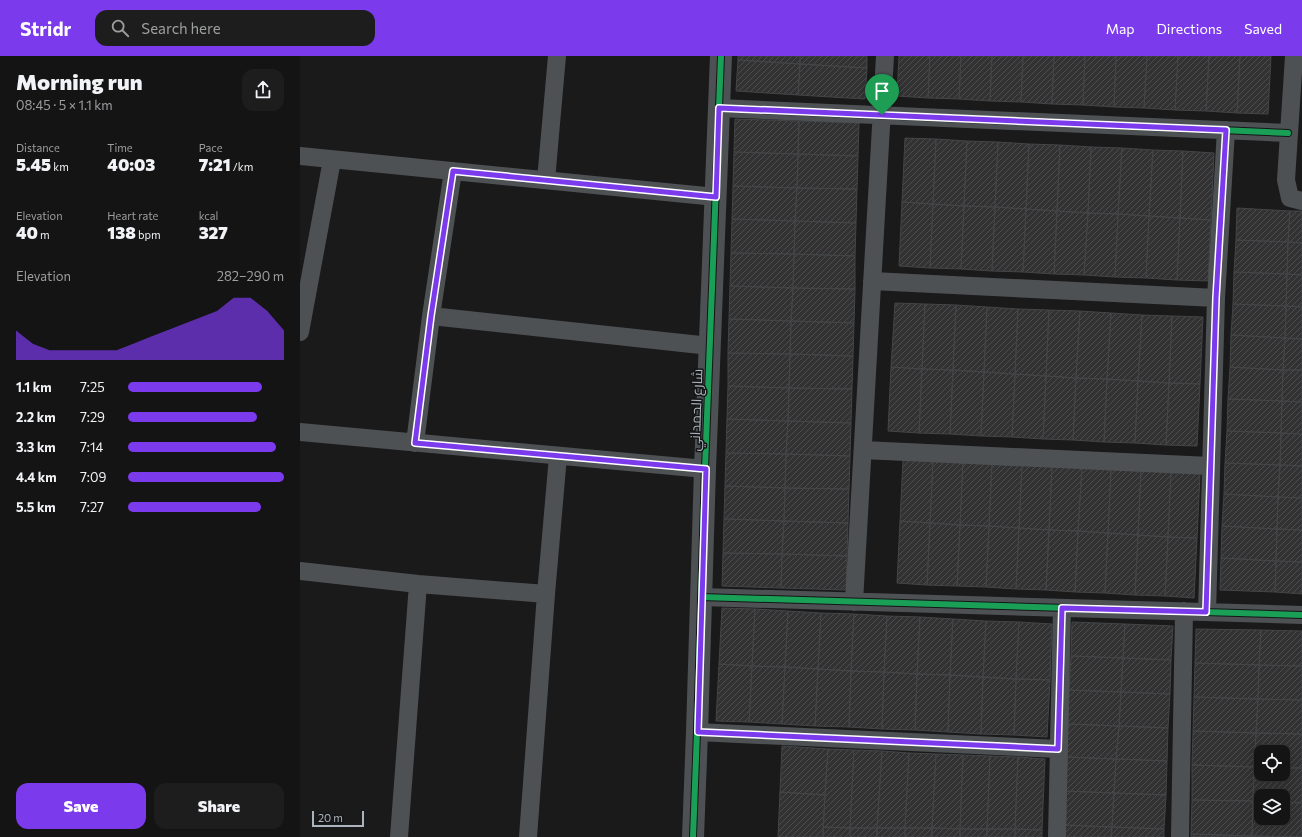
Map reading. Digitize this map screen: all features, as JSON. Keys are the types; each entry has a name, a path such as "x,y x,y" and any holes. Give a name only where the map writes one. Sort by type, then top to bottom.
{"street":[{"path":"546,180 557,56"},
{"name":"شارع الحمداني","path":"693,837 698,732 701,597 721,56"},
{"path":"854,602 885,56"},
{"path":"1294,56 1286,180 1290,198 1302,201"},
{"path":"719,108 1288,133"},
{"path":"1206,612 1216,298 1226,130"},
{"path":"300,156 716,197"},
{"path":"300,332 302,309 332,160"},
{"path":"415,443 431,316 453,171"},
{"path":"872,281 1216,298"},
{"path":"431,316 710,346"},
{"path":"300,432 706,469"},
{"path":"863,450 1210,466"},
{"path":"528,837 558,456"},
{"path":"300,571 418,584 546,594"},
{"path":"400,837 418,584"},
{"path":"701,597 1302,615"},
{"path":"1056,837 1062,608"},
{"path":"1180,837 1184,611"},
{"path":"698,732 1058,749"}],"building":[{"path":"738,56 800,56 800,64 738,60"},
{"path":"800,56 867,56 867,68 800,64"},
{"path":"899,56 930,56 928,98 897,96"},
{"path":"930,56 961,56 959,99 928,98"},
{"path":"961,56 992,56 990,101 959,99"},
{"path":"992,56 1023,56 1021,102 990,101"},
{"path":"1023,56 1054,56 1052,104 1021,102"},
{"path":"1054,56 1085,56 1083,105 1052,104"},
{"path":"1085,56 1116,56 1114,107 1083,105"},
{"path":"1116,56 1147,56 1144,108 1114,107"},
{"path":"1147,56 1178,56 1175,110 1144,108"},
{"path":"1178,56 1209,56 1206,111 1175,110"},
{"path":"1209,56 1240,56 1237,113 1206,111"},
{"path":"1240,56 1271,56 1268,114 1237,113"},
{"path":"738,60 800,64 798,95 736,91"},
{"path":"800,64 867,68 865,99 798,95"},
{"path":"735,119 799,121 798,154 734,152"},
{"path":"799,121 859,123 858,156 798,154"},
{"path":"905,138 936,139 933,204 902,202"},
{"path":"936,139 967,141 964,206 933,204"},
{"path":"967,141 998,142 995,207 964,206"},
{"path":"998,142 1029,144 1026,209 995,207"},
{"path":"1029,144 1060,145 1057,211 1026,209"},
{"path":"1060,145 1091,147 1088,213 1057,211"},
{"path":"1091,147 1122,148 1118,214 1088,213"},
{"path":"1122,148 1153,150 1149,216 1118,214"},
{"path":"1153,150 1183,151 1180,218 1149,216"},
{"path":"1183,151 1214,153 1211,220 1180,218"},
{"path":"734,152 798,154 797,188 733,186"},
{"path":"798,154 858,156 857,189 797,188"},
{"path":"733,186 797,188 795,221 732,219"},
{"path":"797,188 857,189 856,223 795,221"},
{"path":"902,202 933,204 930,268 899,266"},
{"path":"933,204 964,206 961,269 930,268"},
{"path":"964,206 995,207 992,271 961,269"},
{"path":"995,207 1026,209 1023,272 992,271"},
{"path":"1237,208 1290,211 1288,242 1236,240"},
{"path":"1026,209 1057,211 1054,274 1023,272"},
{"path":"1057,211 1088,213 1084,275 1054,274"},
{"path":"1290,211 1302,211 1302,243 1288,242"},
{"path":"1088,213 1118,214 1115,277 1084,275"},
{"path":"1118,214 1149,216 1146,278 1115,277"},
{"path":"1149,216 1180,218 1177,280 1146,278"},
{"path":"1180,218 1211,220 1208,281 1177,280"},
{"path":"732,219 795,221 794,254 731,253"},
{"path":"795,221 856,223 855,256 794,254"},
{"path":"1236,240 1288,242 1287,274 1234,272"},
{"path":"1288,242 1302,243 1302,275 1287,274"},
{"path":"731,253 794,254 793,288 730,286"},
{"path":"794,254 855,256 855,289 793,288"},
{"path":"1234,272 1287,274 1286,306 1233,304"},
{"path":"1287,274 1302,275 1302,307 1286,306"},
{"path":"730,286 793,288 791,321 729,319"},
{"path":"793,288 855,289 854,323 791,321"},
{"path":"895,303 925,304 922,369 891,367"},
{"path":"925,304 956,305 953,370 922,369"},
{"path":"1233,304 1286,306 1285,338 1231,335"},
{"path":"956,305 987,307 984,372 953,370"},
{"path":"1286,306 1302,307 1302,339 1285,338"},
{"path":"987,307 1018,309 1015,374 984,372"},
{"path":"1018,309 1049,310 1046,376 1015,374"},
{"path":"1049,310 1080,311 1076,378 1046,376"},
{"path":"1080,311 1111,313 1107,379 1076,378"},
{"path":"1111,313 1142,315 1138,381 1107,379"},
{"path":"1142,315 1172,316 1169,383 1138,381"},
{"path":"1172,316 1203,317 1200,384 1169,383"},
{"path":"729,319 791,321 790,354 728,353"},
{"path":"791,321 854,323 853,356 790,354"},
{"path":"1231,335 1285,338 1283,370 1230,367"},
{"path":"1285,338 1302,339 1302,370 1283,370"},
{"path":"728,353 790,354 789,388 728,386"},
{"path":"790,354 853,356 852,389 789,388"},
{"path":"891,367 922,369 919,433 888,431"},
{"path":"1230,367 1283,370 1282,401 1228,399"},
{"path":"922,369 953,370 950,434 919,433"},
{"path":"953,370 984,372 981,436 950,434"},
{"path":"1283,370 1302,370 1302,402 1282,401"},
{"path":"984,372 1015,374 1012,437 981,436"},
{"path":"1015,374 1046,376 1043,439 1012,437"},
{"path":"1046,376 1076,378 1073,440 1043,439"},
{"path":"1076,378 1107,379 1104,442 1073,440"},
{"path":"1107,379 1138,381 1135,443 1104,442"},
{"path":"1138,381 1169,383 1166,445 1135,443"},
{"path":"1169,383 1200,384 1197,446 1166,445"},
{"path":"728,386 789,388 788,421 727,419"},
{"path":"789,388 852,389 851,423 788,421"},
{"path":"1228,399 1282,401 1281,433 1227,431"},
{"path":"1282,401 1302,402 1302,434 1281,433"},
{"path":"727,419 788,421 786,454 726,453"},
{"path":"788,421 851,423 850,456 786,454"},
{"path":"1227,431 1281,433 1280,465 1225,463"},
{"path":"1281,433 1302,434 1302,466 1280,465"},
{"path":"726,453 786,454 785,488 725,486"},
{"path":"786,454 850,456 849,489 785,488"},
{"path":"903,459 933,461 930,523 900,521"},
{"path":"933,461 963,462 960,525 930,523"},
{"path":"963,462 992,464 989,526 960,525"},
{"path":"1225,463 1280,465 1278,497 1224,494"},
{"path":"992,464 1022,465 1019,528 989,526"},
{"path":"1022,465 1052,467 1049,530 1019,528"},
{"path":"1280,465 1302,466 1302,498 1278,497"},
{"path":"1052,467 1082,468 1078,531 1049,530"},
{"path":"1082,468 1111,470 1108,533 1078,531"},
{"path":"1111,470 1141,471 1138,535 1108,533"},
{"path":"1141,471 1171,472 1168,537 1138,535"},
{"path":"1171,472 1200,474 1197,538 1168,537"},
{"path":"725,486 785,488 784,521 724,519"},
{"path":"785,488 849,489 848,523 784,521"},
{"path":"1224,494 1278,497 1277,529 1222,526"},
{"path":"1278,497 1302,498 1302,530 1277,529"},
{"path":"724,519 784,521 782,554 723,553"},
{"path":"784,521 848,523 847,556 782,554"},
{"path":"900,521 930,523 927,585 897,583"},
{"path":"930,523 960,525 957,586 927,585"},
{"path":"960,525 989,526 986,587 957,586"},
{"path":"989,526 1019,528 1016,589 986,587"},
{"path":"1222,526 1277,529 1276,561 1221,558"},
{"path":"1019,528 1049,530 1046,590 1016,589"},
{"path":"1277,529 1302,530 1302,562 1276,561"},
{"path":"1049,530 1078,531 1075,592 1046,590"},
{"path":"1078,531 1108,533 1105,593 1075,592"},
{"path":"1108,533 1138,535 1135,595 1105,593"},
{"path":"1138,535 1168,537 1165,596 1135,595"},
{"path":"1168,537 1197,538 1194,598 1165,596"},
{"path":"723,553 782,554 781,588 722,586"},
{"path":"782,554 847,556 846,590 781,588"},
{"path":"1221,558 1276,561 1275,592 1220,590"},
{"path":"1276,561 1302,562 1302,594 1275,592"},
{"path":"722,608 755,609 752,666 719,664"},
{"path":"755,609 788,611 785,667 752,666"},
{"path":"788,611 821,613 818,669 785,667"},
{"path":"821,613 854,614 851,671 818,669"},
{"path":"854,614 887,616 884,672 851,671"},
{"path":"887,616 920,617 917,674 884,672"},
{"path":"920,617 953,619 950,675 917,674"},
{"path":"953,619 986,621 983,677 950,675"},
{"path":"986,621 1019,622 1016,679 983,677"},
{"path":"1019,622 1052,624 1050,680 1016,679"},
{"path":"1072,622 1125,624 1123,658 1071,656"},
{"path":"1125,624 1173,626 1171,660 1123,658"},
{"path":"1196,629 1261,630 1259,665 1195,663"},
{"path":"1261,630 1302,631 1302,666 1259,665"},
{"path":"1071,656 1123,658 1121,692 1069,690"},
{"path":"1123,658 1171,660 1170,694 1121,692"},
{"path":"1195,663 1259,665 1258,699 1194,697"},
{"path":"719,664 752,666 749,722 716,721"},
{"path":"1259,665 1302,666 1302,700 1258,699"},
{"path":"752,666 785,667 782,724 749,722"},
{"path":"785,667 818,669 815,726 782,724"},
{"path":"818,669 851,671 849,727 815,726"},
{"path":"851,671 884,672 882,729 849,727"},
{"path":"884,672 917,674 915,730 882,729"},
{"path":"917,674 950,675 948,732 915,730"},
{"path":"950,675 983,677 981,734 948,732"},
{"path":"983,677 1016,679 1014,735 981,734"},
{"path":"1016,679 1050,680 1047,737 1014,735"},
{"path":"1069,690 1121,692 1119,726 1068,724"},
{"path":"1121,692 1170,694 1168,728 1119,726"},
{"path":"1194,697 1258,699 1256,733 1193,731"},
{"path":"1258,699 1302,700 1302,734 1256,733"},
{"path":"1068,724 1119,726 1116,759 1067,757"},
{"path":"1119,726 1168,728 1167,761 1116,759"},
{"path":"1193,731 1256,733 1255,745 1254,745 1254,767 1192,765"},
{"path":"1256,733 1302,734 1302,768 1290,768 1290,745 1255,745"},
{"path":"782,746 828,749 825,795 780,792"},
{"path":"828,749 854,750 850,828 823,827"},
{"path":"854,750 882,751 877,828 850,828"},
{"path":"882,751 909,753 905,828 877,828"},
{"path":"909,753 936,754 932,828 905,828"},
{"path":"936,754 963,755 960,829 932,828"},
{"path":"963,755 990,756 987,829 960,829"},
{"path":"990,756 1018,757 1015,829 987,829"},
{"path":"1018,757 1045,759 1042,830 1015,829"},
{"path":"1067,757 1116,759 1114,793 1065,791"},
{"path":"1116,759 1167,761 1166,795 1114,793"},
{"path":"1192,765 1254,767 1253,801 1192,800"},
{"path":"1254,767 1254,781 1290,781 1290,768 1302,768 1302,803 1290,802 1290,789 1254,789 1253,801"},
{"path":"1065,791 1114,793 1112,827 1064,825"},
{"path":"780,792 825,795 823,837 778,837"},
{"path":"1114,793 1166,795 1164,829 1112,827"},
{"path":"1192,800 1253,801 1252,836 1191,834"},
{"path":"1253,801 1254,825 1290,825 1290,802 1302,803 1302,837 1252,836"},
{"path":"1064,825 1112,827 1111,837 1064,837"},
{"path":"823,827 850,828 850,837 823,837"},
{"path":"1112,827 1164,829 1164,837 1111,837"},
{"path":"850,828 877,828 877,837 850,837"},
{"path":"877,828 905,828 905,837 877,837"},
{"path":"905,828 932,828 932,837 905,837"},
{"path":"932,828 960,829 960,837 932,837"},
{"path":"960,829 987,829 987,837 960,837"},
{"path":"987,829 1015,829 1015,837 987,837"},
{"path":"1015,829 1042,830 1042,837 1015,837"},
{"path":"1191,834 1252,836 1191,837"},
{"path":"1252,836 1302,837 1251,837"}],"cycle path":[{"path":"693,837 721,56"},
{"path":"719,108 1288,133"},
{"path":"701,597 1302,615"}],"route":[{"path":"719,108 882,115 1226,130 1216,298 1206,612 1062,608 1058,749 698,732 706,469 415,443 431,316 453,171 716,197 719,108"}]}
